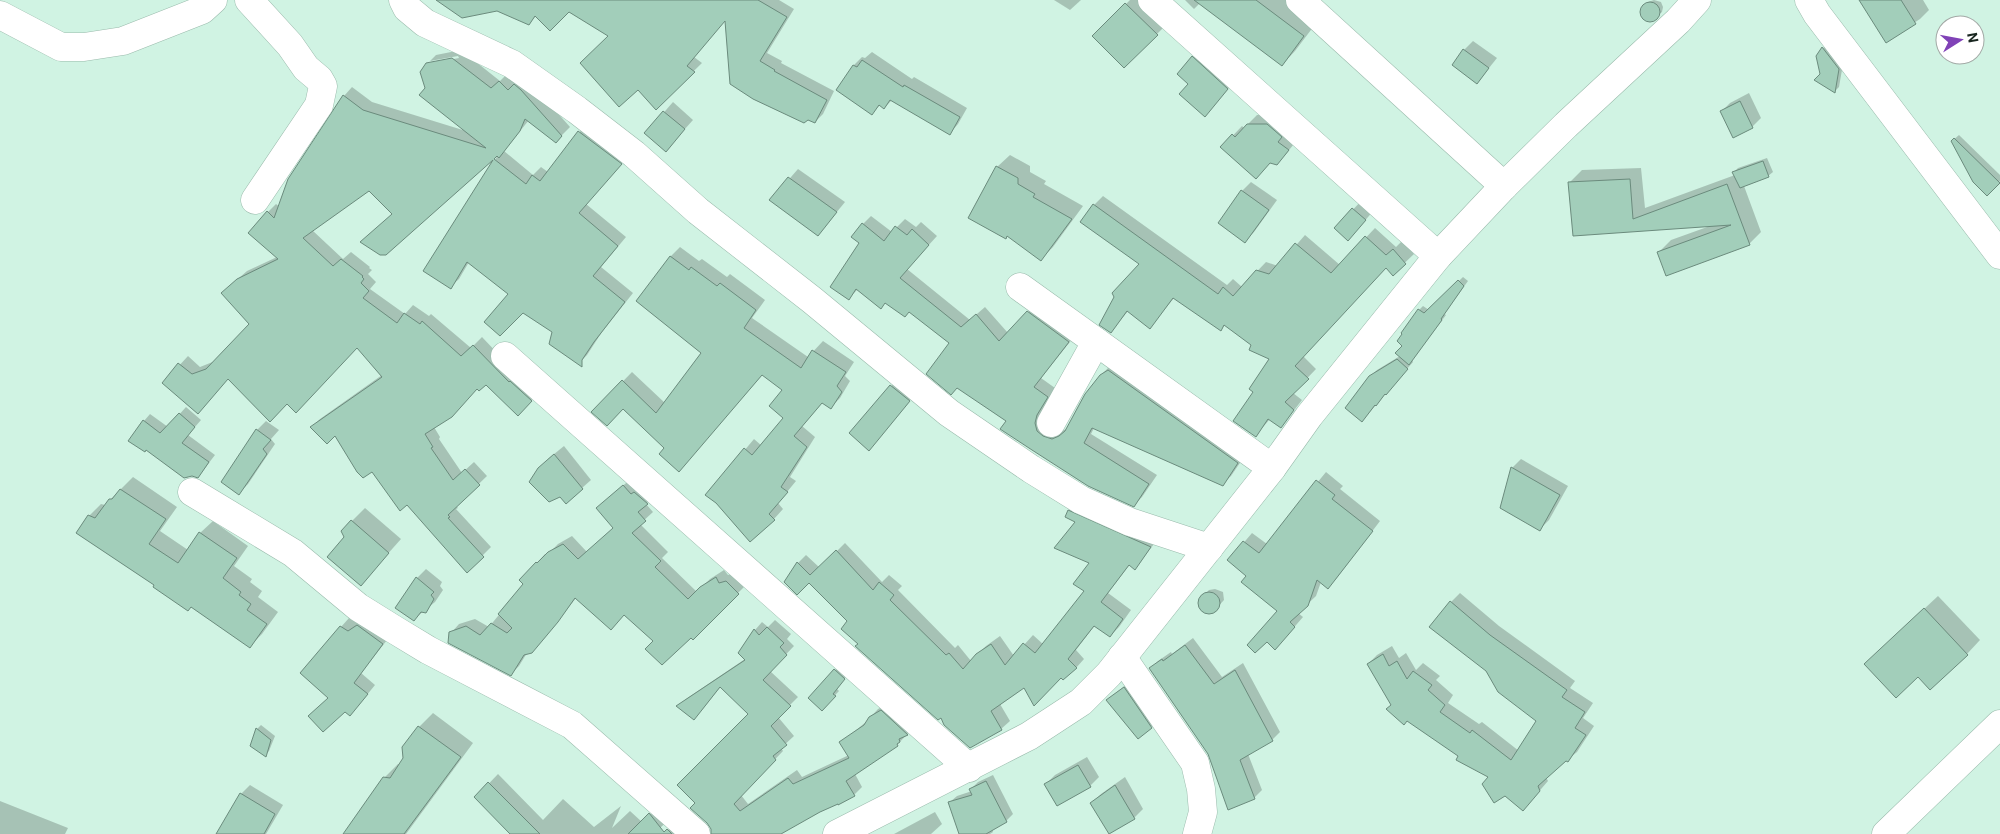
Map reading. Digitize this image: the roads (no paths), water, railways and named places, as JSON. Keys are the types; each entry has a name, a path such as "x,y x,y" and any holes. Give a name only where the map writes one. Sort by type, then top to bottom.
{"street":[{"path":"0,15 61,47 84,47 123,41 202,10 213,0"},
{"path":"249,0 290,45 306,68 319,78 322,86 319,105 255,200"},
{"path":"402,0 407,8 425,23 512,64 577,110 634,154 698,211 819,305 950,413 1015,458 1081,500 1130,522 1209,548"},
{"path":"1152,0 1438,256"},
{"path":"1300,0 1504,186"},
{"path":"837,834 1036,732 1081,702 1109,674 1272,468 1309,416 1438,256 1504,186 1698,0"},
{"path":"1809,0 1817,14 2000,255"},
{"path":"1020,287 1272,468"},
{"path":"1051,423 1096,342"},
{"path":"505,356 969,768"},
{"path":"192,492 294,553 358,607 395,630 572,726 696,834"},
{"path":"1122,656 1195,762 1201,789 1203,812 1197,834"},
{"path":"1886,834 2000,724"}]}
